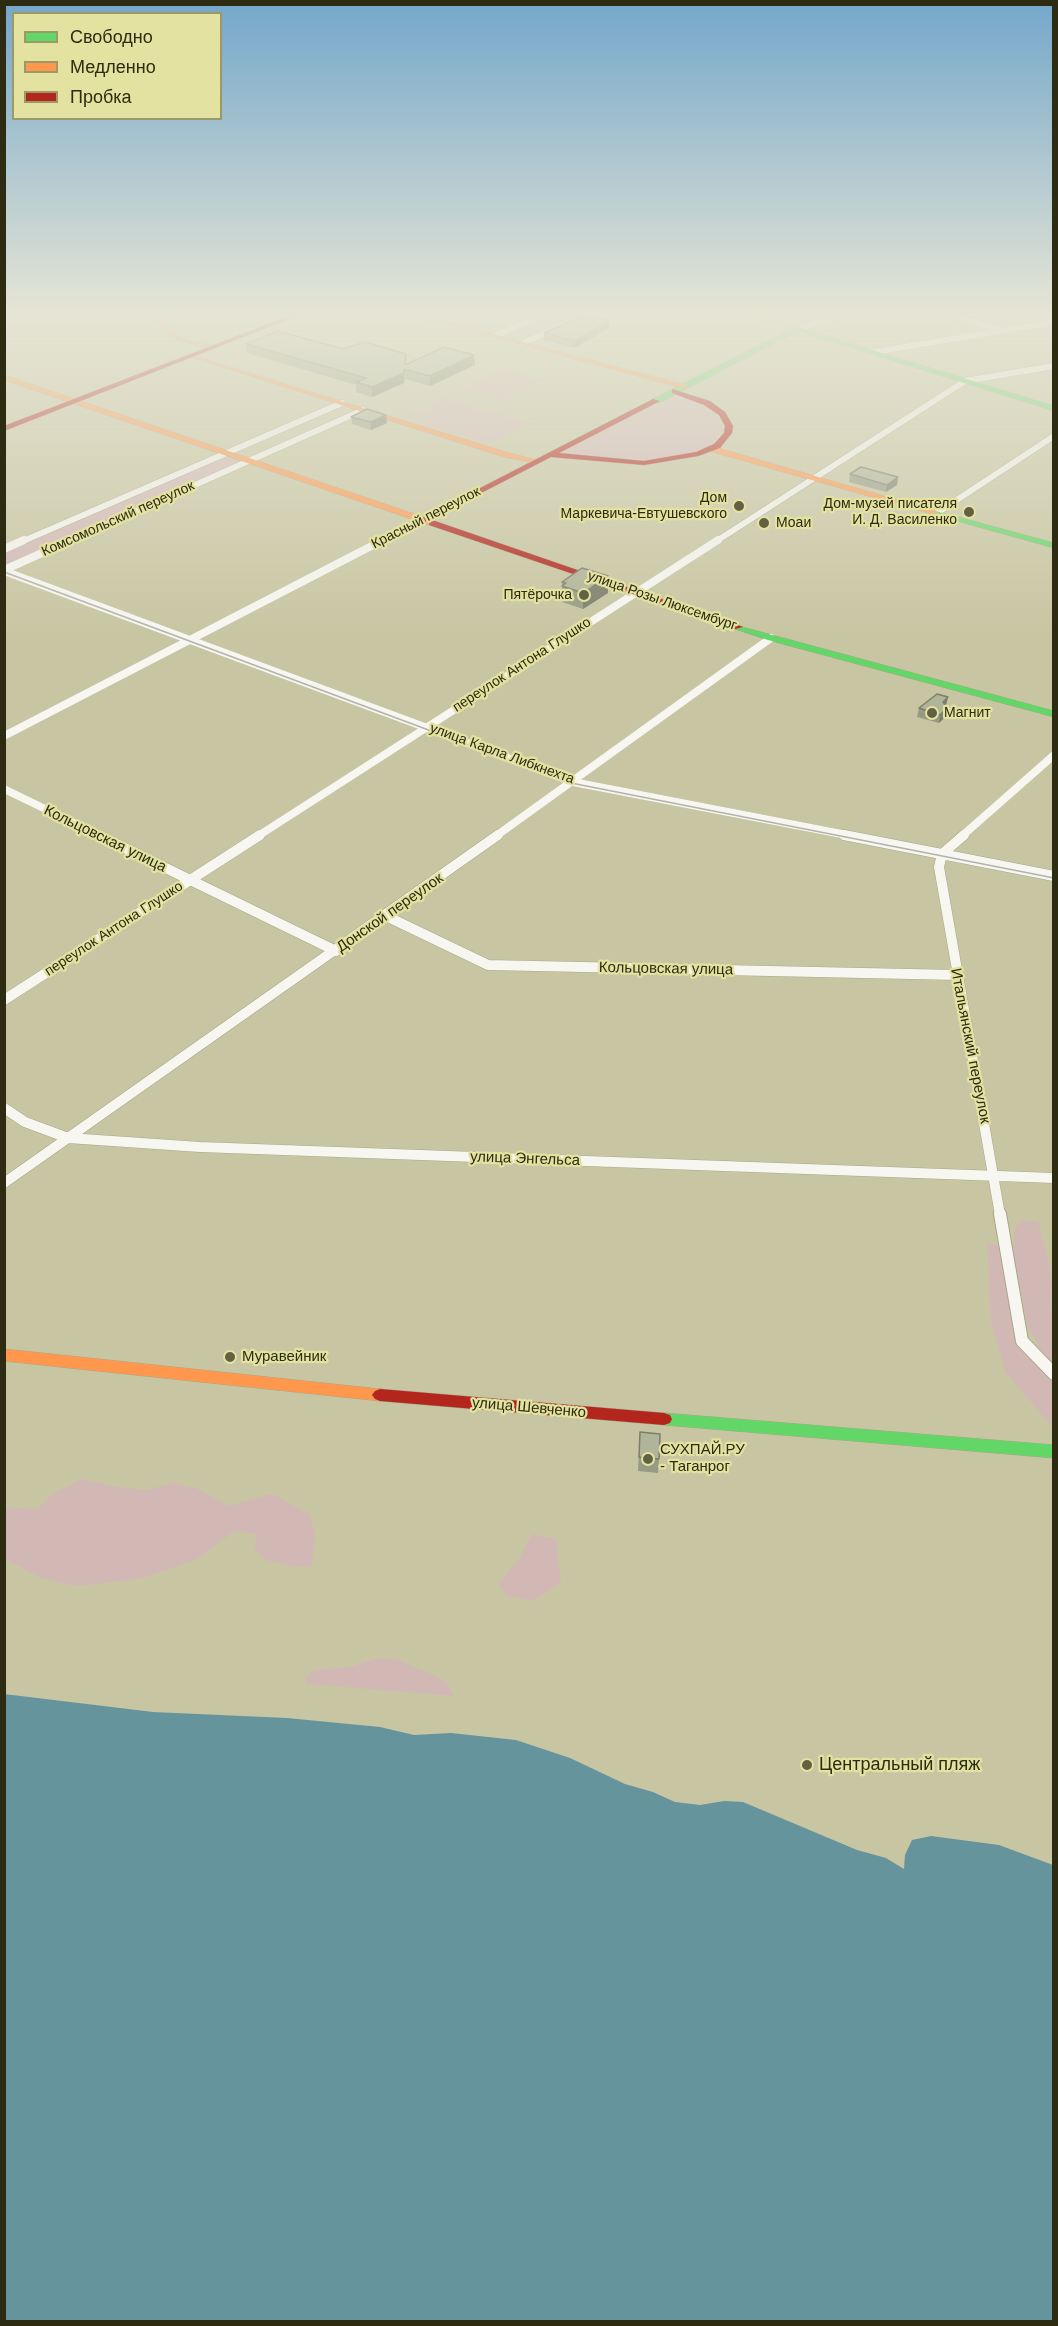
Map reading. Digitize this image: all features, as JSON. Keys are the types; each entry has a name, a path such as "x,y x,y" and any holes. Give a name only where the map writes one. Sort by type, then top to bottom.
{"main road":[{"path":"4,429 26,421"},
{"name":"улица Розы Люксембург","path":"132,421 771,638 1053,714"},
{"path":"397,421 507,455 536,461"},
{"name":"Красный переулок","path":"422,520 616,421"},
{"path":"549,454 592,460 644,463 674,459 712,449 725,439 728,433 727,421"},
{"path":"712,449 1053,546"},
{"name":"улица Шевченко","path":"4,1355 396,1397 1053,1452"}],"street":[{"name":"Комсомольский переулок","path":"4,549 301,421"},
{"name":"Комсомольский переулок","path":"4,570 339,421"},
{"name":"переулок Антона Глушко","path":"4,1000 903,421"},
{"path":"937,513 1053,436"},
{"name":"Красный переулок","path":"4,735 422,520"},
{"name":"улица Карла Либкнехта","path":"4,570 573,782 1053,876"},
{"name":"Донской переулок","path":"4,1184 386,916 771,638"},
{"path":"942,854 1053,755"},
{"name":"Кольцовская улица","path":"4,789 336,951"},
{"name":"Итальянский переулок","path":"942,854 939,867 1022,1341 1053,1374"},
{"name":"Кольцовская улица","path":"386,916 488,965 957,975"},
{"name":"улица Энгельса","path":"4,1108 25,1122 68,1138 200,1147 1053,1178"}],"shaded area":[{"path":"412,421 522,421 531,423 490,444"},
{"path":"621,421 719,421 722,430 714,443 695,453 672,458 631,462 561,454 561,451"},
{"path":"222,456 241,463 11,564 5,562 4,551"},
{"path":"1022,1221 1038,1221 1049,1263 1052,1287 1050,1305 1054,1311 1053,1428 1005,1372 991,1322 987,1243 999,1246 1024,1334 1036,1351 1042,1352 1028,1327 1013,1255 1015,1228"},
{"path":"82,1479 146,1490 172,1483 196,1488 229,1506 266,1495 276,1495 310,1515 315,1535 312,1566 296,1567 265,1560 254,1547 257,1535 235,1531 197,1559 147,1577 81,1586 39,1577 5,1559 5,1507 38,1509 52,1494"},
{"path":"532,1534 556,1539 561,1583 533,1601 507,1596 498,1584 518,1560"},
{"path":"377,1658 396,1659 433,1675 447,1683 454,1696 306,1684 305,1677 315,1670 350,1667"}],"water":[{"path":"4,1694 153,1712 287,1718 380,1727 414,1735 451,1733 516,1740 570,1758 625,1784 653,1792 675,1802 700,1805 724,1801 743,1802 857,1850 886,1858 904,1869 905,1855 912,1840 931,1836 999,1845 1053,1865 1053,2321 5,2321"}],"building":[{"path":"861,467 898,477 887,485 850,474"},
{"path":"582,568 608,576 583,593 562,586 566,583 562,582"},
{"path":"937,694 948,697 943,702 947,708 940,715 919,708"},
{"path":"640,1432 660,1434 659,1459 639,1457"}],"tram line":[{"path":"4,572 571,783 1054,878"}],"traffic: fast":[{"path":"935,512 1054,546"},
{"path":"738,627 771,638 1054,714"},
{"path":"664,1419 1054,1452"}],"traffic: slow":[{"path":"132,421 432,523"},
{"path":"398,421 507,455 536,461"},
{"path":"712,449 935,512"},
{"path":"4,1355 380,1395"}],"traffic: jam":[{"path":"4,429 26,421"},
{"path":"422,520 618,421"},
{"path":"549,455 644,463 698,454 717,446 728,433 729,426 726,421"},
{"path":"432,523 738,627"},
{"path":"380,1395 664,1419"}],"place":[{"name":"Дом Маркевича-Евтушевского","path":"739,506"},
{"name":"Дом-музей писателя И. Д. Василенко","path":"969,512"},
{"name":"Моаи","path":"764,523"},
{"name":"Пятёрочка","path":"584,595"},
{"name":"Магнит","path":"932,713"},
{"name":"Муравейник","path":"230,1357"},
{"name":"СУХПАЙ.РУ - Таганрог","path":"648,1459"},
{"name":"Центральный пляж","path":"807,1765"}]}
